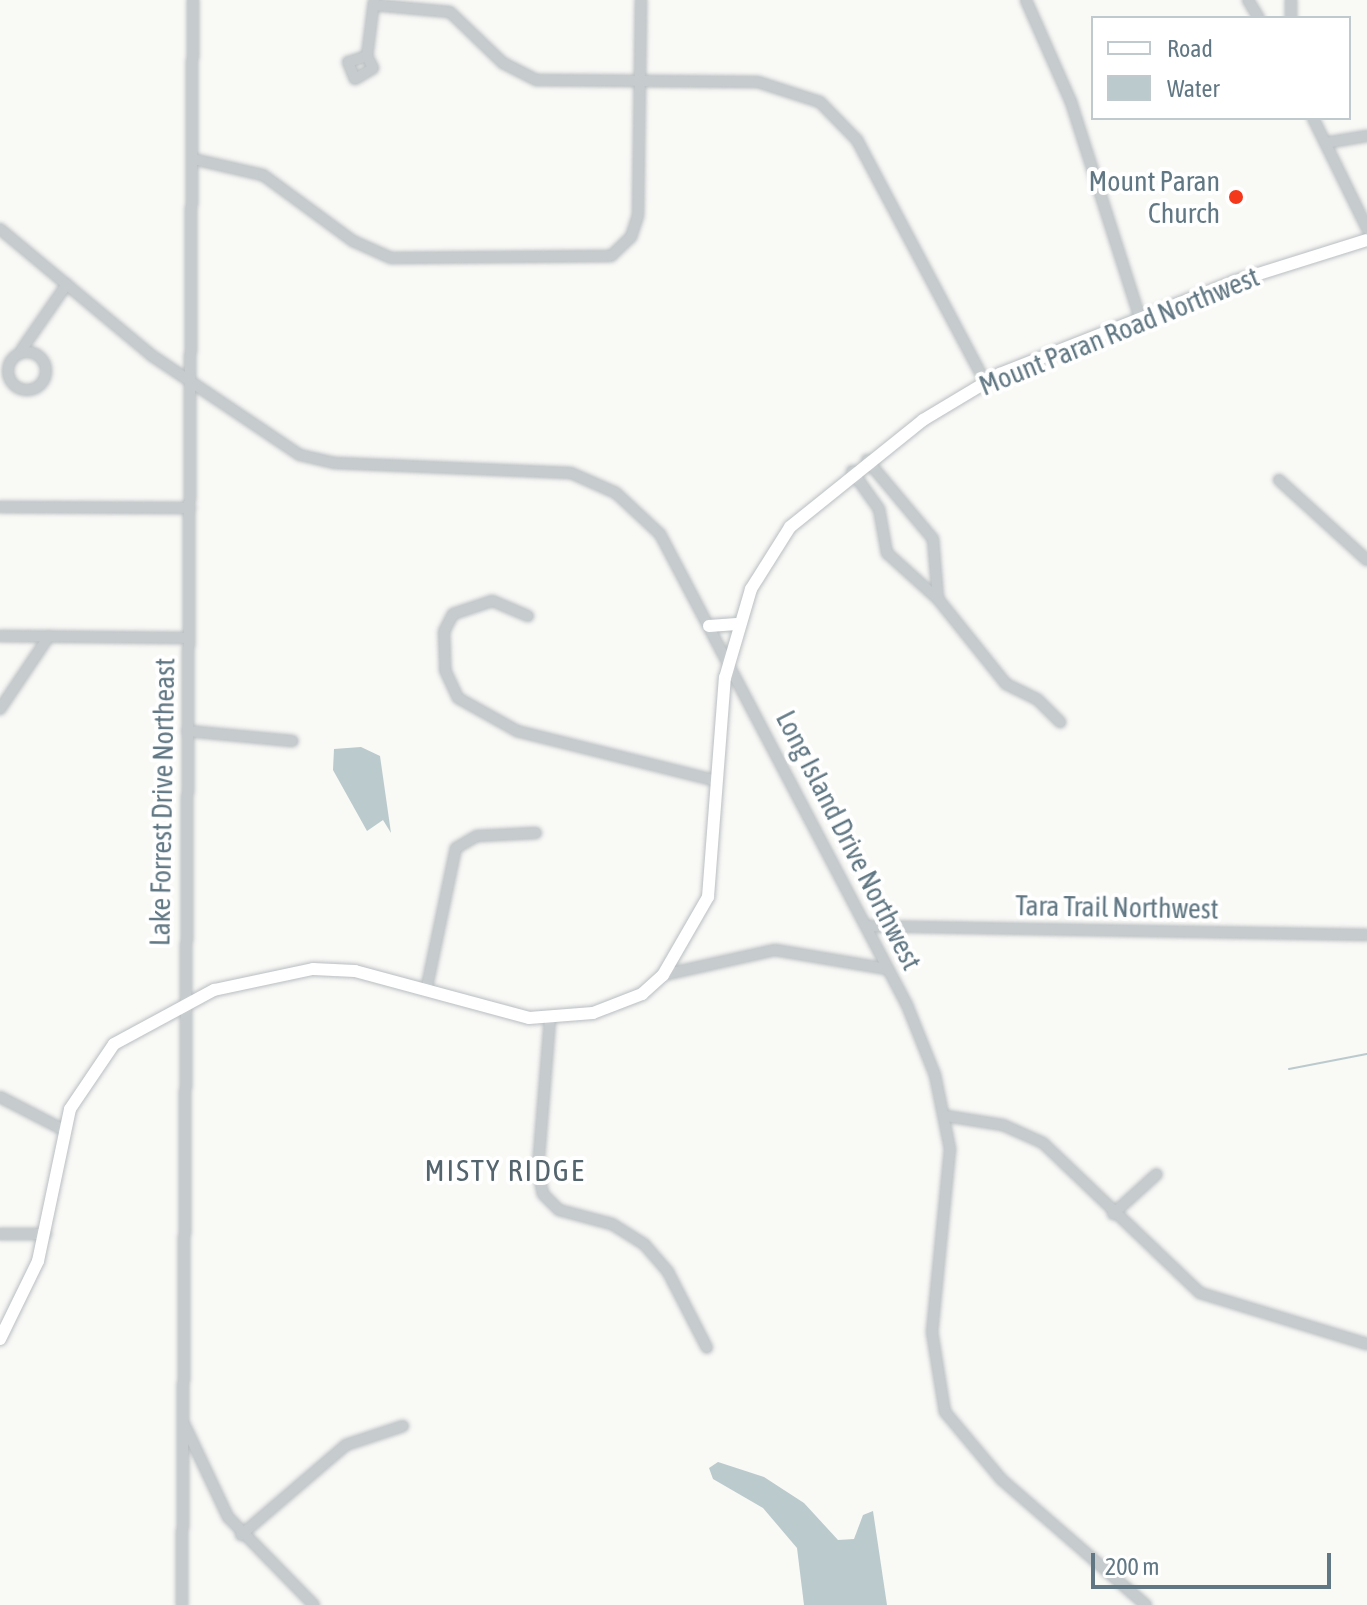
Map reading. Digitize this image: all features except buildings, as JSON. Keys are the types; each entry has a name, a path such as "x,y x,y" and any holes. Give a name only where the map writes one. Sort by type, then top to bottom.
{"main road":[{"name":"Mount Paran Road Northwest","path":"0,1339 46,1234 64,1130 79,1089 105,1053 183,1005 261,976 313,969 355,971 508,1016 550,1019 616,1007 663,975 708,897 713,780 729,661 740,624 771,551 852,471 985,382 1140,318 1367,240"},
{"path":"709,626 740,624"}],"street":[{"name":"Lake Forrest Drive Northeast","path":"182,1605 183,1005 193,385 193,0"},
{"path":"193,159 263,175 353,241 391,258 598,260 623,248 636,224 641,0"},
{"path":"1026,0 1071,102 1140,318"},
{"path":"367,56 374,2 450,12 503,63 537,80 774,84 833,112 857,140 985,382"},
{"path":"1314,120 1367,228"},
{"path":"1325,143 1367,136"},
{"name":"Long Island Drive Northwest","path":"0,229 193,385 281,445 318,461 542,469 601,484 660,534 729,661 923,1040 946,1116 950,1183 932,1332 945,1412 1001,1479 1146,1605"},
{"path":"22,349 67,284"},
{"path":"867,460 894,500 933,539 938,599"},
{"path":"852,471 879,509 887,553 938,599 1006,684 1037,699 1060,722"},
{"path":"1279,480 1367,560"},
{"path":"879,509 894,500"},
{"path":"0,507 190,508"},
{"path":"528,616 492,601 453,614 444,632 445,670 458,698 517,731 713,780"},
{"path":"0,636 189,638"},
{"path":"0,709 49,636"},
{"path":"187,731 293,741"},
{"path":"426,991 456,848 477,836 536,833"},
{"name":"Tara Trail Northwest","path":"866,926 1367,935"},
{"path":"663,975 775,950 887,969"},
{"path":"550,1019 543,1194 559,1210 612,1224 644,1244 668,1272 707,1348"},
{"path":"0,1097 64,1130"},
{"path":"946,1116 1003,1125 1043,1143 1113,1214 1214,1300 1367,1344"},
{"path":"1113,1214 1157,1174"},
{"path":"0,1234 46,1234"},
{"path":"182,1420 241,1535 314,1605"},
{"path":"241,1535 346,1445 403,1426"}],"water":[{"path":"361,747 380,756 391,833 383,820 367,831 333,770 334,749"},
{"path":"718,1462 764,1477 804,1503 838,1540 854,1539 863,1515 873,1511 887,1605 804,1605 797,1548 763,1508 713,1479 709,1468"}],"waterway":[{"path":"1289,1069 1367,1054"}],"place":[{"name":"Mount Paran Church","path":"1236,197"}],"district":[{"name":"MISTY RIDGE","path":"505,1170"}]}
